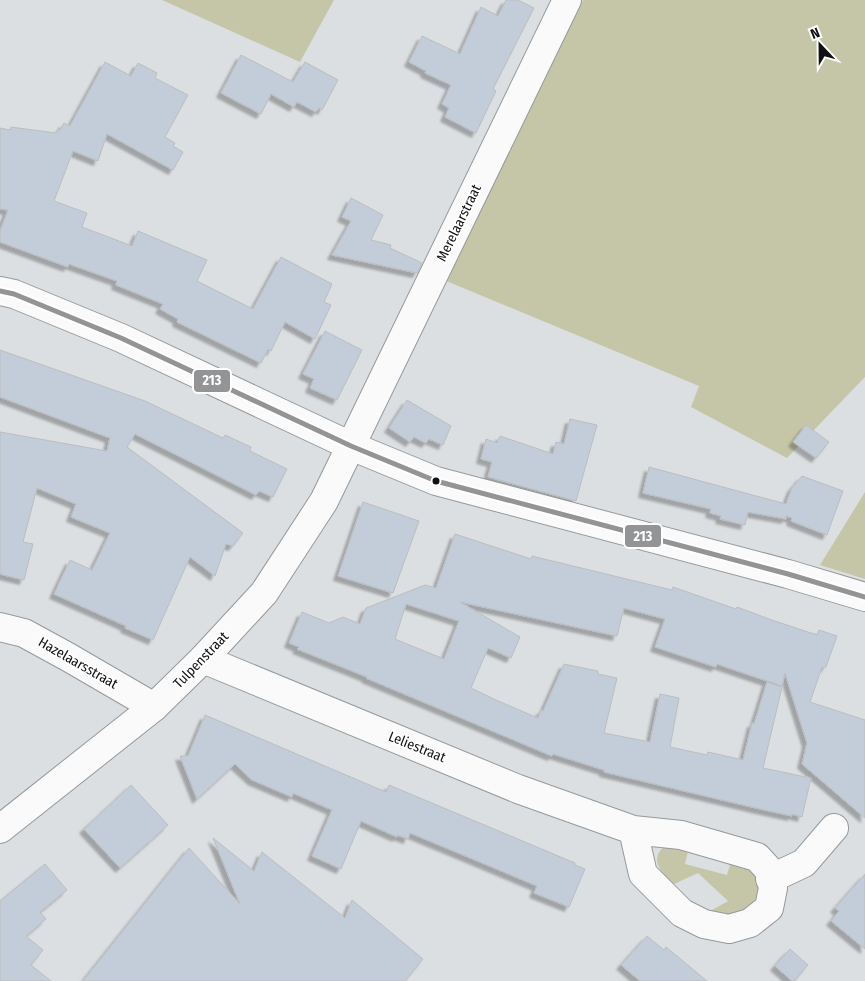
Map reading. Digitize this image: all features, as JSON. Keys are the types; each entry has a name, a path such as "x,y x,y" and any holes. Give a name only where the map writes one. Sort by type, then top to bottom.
{"street":[{"name":"Merelaarstraat","path":"351,446 567,0"},
{"path":"0,291 14,294 121,338 351,446 436,481 865,596"},
{"name":"Tulpenstraat","path":"0,829 154,707 203,659 264,593 324,501 351,446"},
{"name":"Hazelaarsstraat","path":"0,627 24,633 154,707"},
{"name":"Leliestraat","path":"203,659 518,788 633,830 680,835 757,857 769,870 773,888 769,908 750,923 729,929 704,924 682,913 644,874 633,830"},
{"path":"770,879 804,863 834,828"}],"green space":[{"path":"162,0 334,0 300,62"},
{"path":"583,0 865,0 865,377 787,458 691,407 699,386 444,280"},
{"path":"865,492 865,579 820,565"},
{"path":"668,844 689,847 685,864 727,875 732,858 757,868 763,896 735,920 705,914 728,901 698,873 672,885 660,870 657,859 658,854"}],"building":[{"path":"506,0 518,0 534,8 493,89 496,91 476,133 445,117 449,108 442,104 451,85 425,73 426,71 409,62 422,36 460,54 481,7 498,16"},
{"path":"241,55 293,82 305,62 338,80 322,110 319,108 316,112 297,102 294,107 271,94 261,114 221,93"},
{"path":"105,62 131,76 138,63 157,73 155,78 188,95 165,137 175,143 173,146 183,152 173,170 107,134 98,161 73,151 54,201 87,213 82,227 132,246 138,231 207,260 197,281 253,309 281,257 332,284 324,302 331,305 315,339 285,322 271,351 268,349 261,363 177,322 178,319 160,309 163,304 116,285 117,281 69,264 68,267 0,242 0,231 8,210 0,209 0,128 10,130 11,127 56,133 64,123 70,126"},
{"path":"351,198 383,215 371,240 391,245 390,248 422,263 417,273 332,255 351,221 342,217"},
{"path":"325,331 362,350 337,400 310,388 314,379 303,374"},
{"path":"0,350 145,401 223,438 225,435 251,447 250,451 287,469 273,497 259,491 256,495 135,434 127,447 243,533 233,546 226,544 215,576 190,557 153,640 54,594 70,560 92,570 110,533 71,517 76,504 37,488 23,542 33,544 24,580 0,574 0,432 107,451 110,438 0,397"},
{"path":"407,400 451,426 443,445 429,439 426,443 414,437 410,442 389,428"},
{"path":"570,419 597,425 576,501 488,477 492,462 481,459 486,439 497,443 500,436 553,454 556,442 564,444"},
{"path":"806,425 829,442 816,458 793,442"},
{"path":"649,467 786,504 792,488 802,476 843,491 827,535 791,521 792,518 786,516 786,519 748,512 745,525 720,519 721,516 710,513 711,509 643,493"},
{"path":"363,502 419,521 393,593 338,576"},
{"path":"455,534 531,559 532,556 672,590 673,587 817,635 819,630 837,636 826,667 822,667 810,702 865,720 865,818 802,764 807,743 785,673 782,686 717,664 716,667 655,647 665,619 624,608 617,636 460,602 520,637 511,658 488,648 471,688 538,718 564,664 598,671 598,674 617,678 604,733 650,742 660,694 679,698 670,747 707,755 708,752 743,760 752,723 754,724 767,682 782,687 763,768 811,778 802,817 760,809 604,772 604,770 553,754 552,756 297,649 299,647 289,643 302,612 329,623 343,617 360,624 366,608 425,585 436,588","holes":["406,604 459,621 444,659 395,639"]},
{"path":"205,715 386,792 389,785 575,863 575,865 585,869 569,907 534,893 537,886 410,833 408,839 397,835 397,837 361,821 341,869 312,856 332,810 293,793 292,797 252,780 235,764 197,799 180,756 188,756"},
{"path":"131,785 168,825 120,868 84,829"},
{"path":"213,838 254,871 262,852 345,918 352,900 423,959 405,981 83,981 189,848 240,904"},
{"path":"45,864 67,890 40,912 46,919 26,936 43,950 31,965 51,981 0,981 0,901"},
{"path":"865,874 865,949 831,921 839,911 835,908"},
{"path":"647,936 664,950 666,947 707,981 640,981 621,965"},
{"path":"790,949 808,965 794,981 775,966"}],"transit line":[{"name":"213","path":"0,291 14,294 121,338 351,446 436,481 788,574 865,597"}]}
